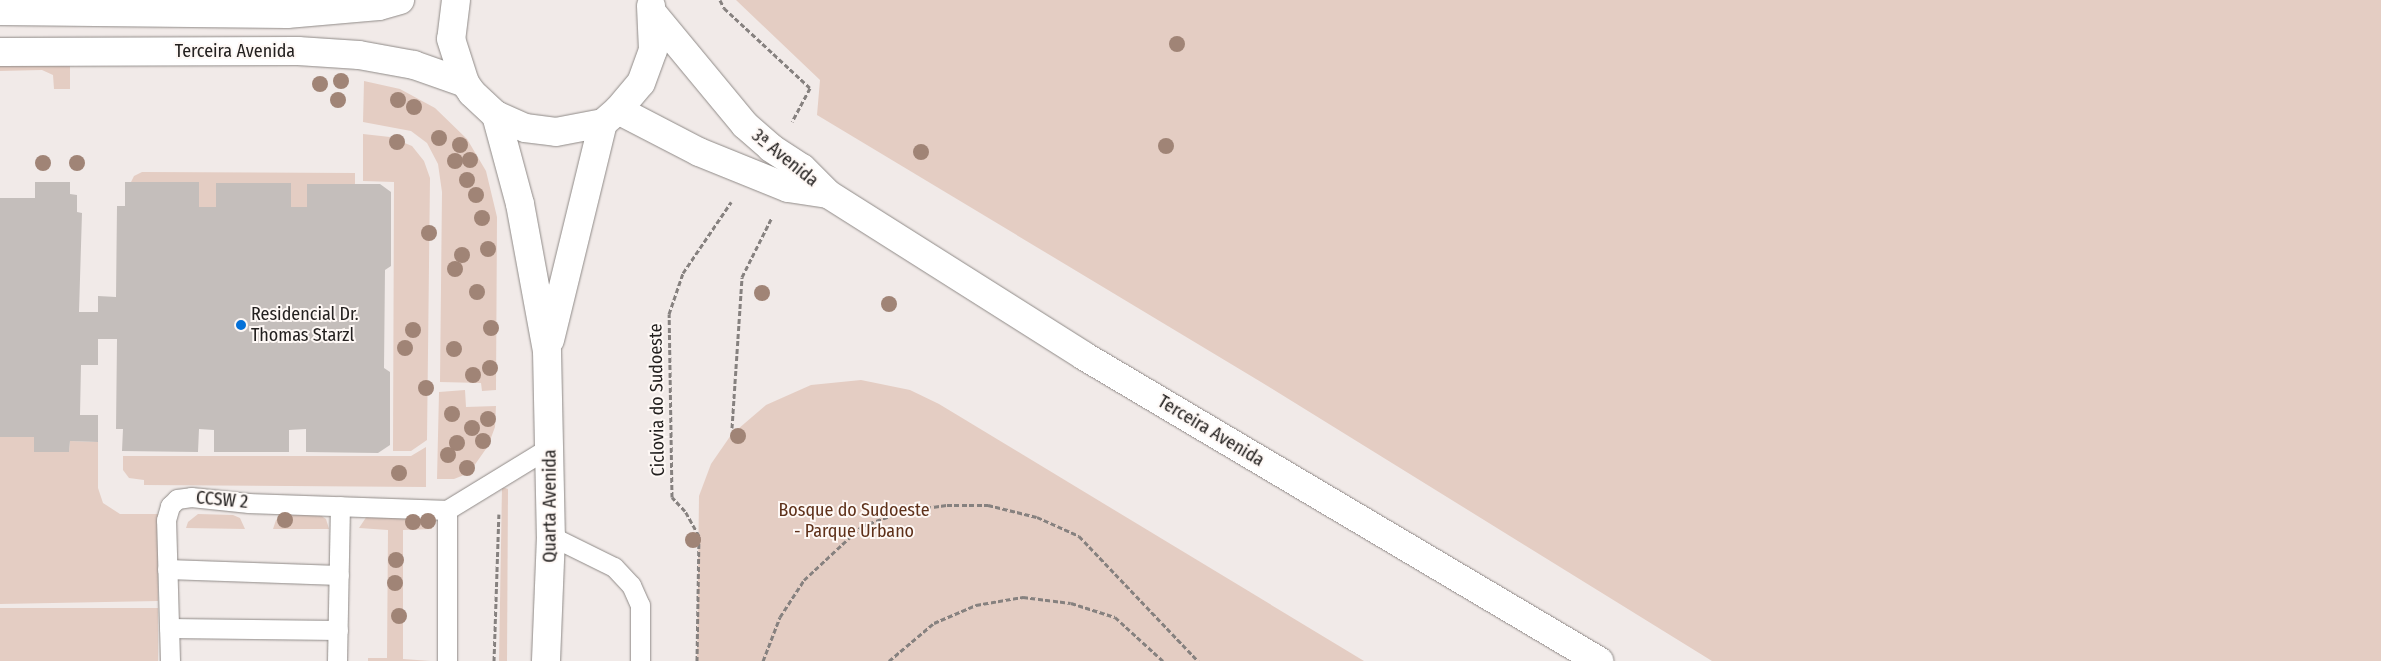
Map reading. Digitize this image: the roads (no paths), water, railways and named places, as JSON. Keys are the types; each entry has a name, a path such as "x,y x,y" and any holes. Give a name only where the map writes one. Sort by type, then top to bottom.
{"street":[{"name":"Terceira Avenida","path":"0,10 288,14 380,6 400,0"},
{"path":"456,0 451,39 465,83 496,115 525,128 556,132 610,117 641,83 653,50 651,8"},
{"name":"3ª Avenida","path":"651,8 745,125 771,148 802,168 828,194"},
{"name":"Terceira Avenida","path":"0,52 298,51 359,55 414,65 465,83"},
{"name":"Quarta Avenida","path":"496,115 520,204 547,351 551,536 546,661"},
{"name":"3ª Avenida","path":"610,117 788,188 828,194"},
{"name":"Quarta Avenida","path":"547,351 610,117"},
{"name":"Terceira Avenida","path":"828,194 1084,356 1599,661"}],"lane":[{"path":"447,661 448,510 550,447"},
{"name":"CCSW 2","path":"170,661 166,520 170,506 177,499 191,497 249,503 448,510"},
{"path":"337,661 340,506"},
{"path":"551,536 614,567 631,585 640,605 640,661"},
{"path":"167,568 339,575"},
{"path":"169,628 338,630"}],"place":[{"name":"Residencial Dr. Thomas Starzl","path":"241,325"}],"park label":[{"name":"Bosque do Sudoeste - Parque Urbano","path":"854,521"}]}
